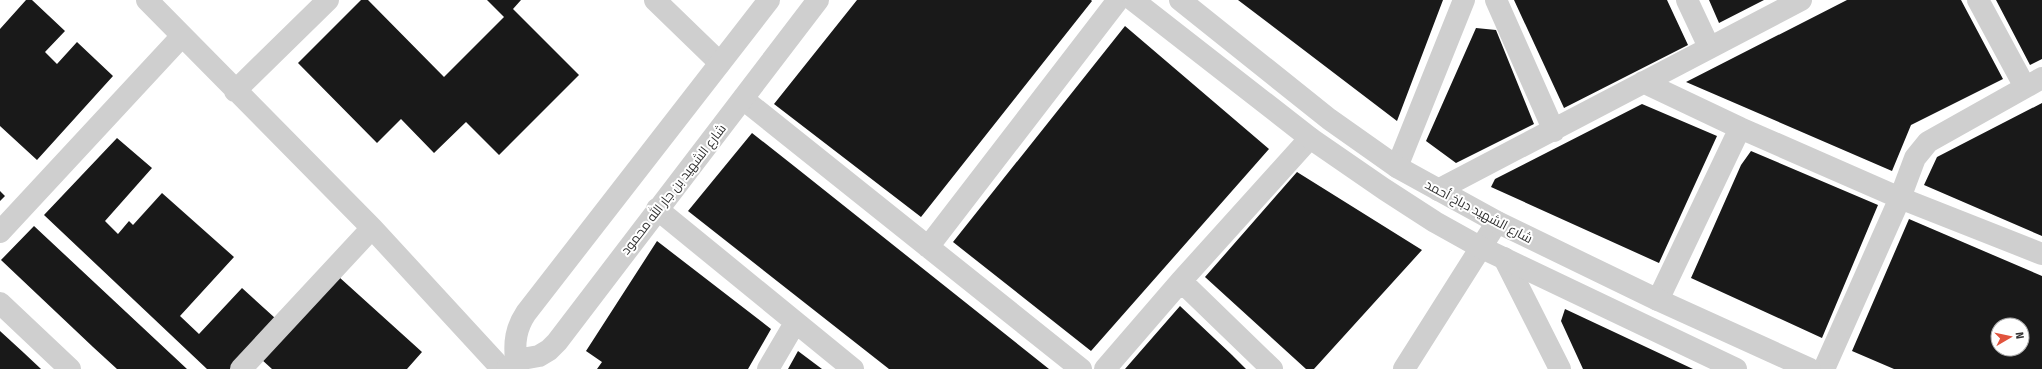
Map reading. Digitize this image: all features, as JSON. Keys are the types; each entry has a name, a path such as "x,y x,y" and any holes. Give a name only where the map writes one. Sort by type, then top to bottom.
{"street":[{"path":"147,0 508,366 519,323 526,313 769,0"},
{"path":"235,90 328,0"},
{"path":"654,0 720,63"},
{"name":"شارع الشهيد بن جار الله محمود","path":"508,366 539,356 553,346 818,0"},
{"path":"928,247 1118,0"},
{"path":"1133,0 1310,138 1384,189 1436,222 1480,247 1736,369"},
{"name":"شارع الشهيد دباخ أحمد","path":"1180,0 1329,119 1397,168 1497,222 1658,300 1810,369"},
{"path":"1397,168 1464,0"},
{"path":"1496,0 1554,131"},
{"path":"1687,0 1709,47"},
{"path":"1438,190 1554,131 1643,82 1801,0"},
{"path":"1824,369 1900,198 1915,158 1928,142 2034,82 1978,0"},
{"path":"0,232 182,36"},
{"path":"1643,82 1740,128 1900,198 2042,254"},
{"path":"743,99 1081,369"},
{"path":"1658,300 1740,128"},
{"path":"1105,369 1181,281 1310,138"},
{"path":"657,209 853,369"},
{"path":"1404,369 1497,222"},
{"path":"241,369 372,228"},
{"path":"1504,258 1560,369"},
{"path":"1181,281 1272,369"},
{"path":"0,303 70,369"},
{"path":"768,369 796,323"}],"building":[{"path":"26,0 32,0 65,31 45,52 57,64 77,42 113,76 37,160 0,126 0,29"},
{"path":"361,0 368,0 444,77 504,17 487,0 521,0 513,9 579,75 499,155 466,122 434,153 401,119 377,143 298,63"},
{"path":"857,0 1092,1 921,217 774,104"},
{"path":"1238,0 1443,0 1397,121"},
{"path":"1514,0 1667,0 1688,45 1564,108"},
{"path":"1709,0 1764,0 1719,23"},
{"path":"1847,0 1961,0 2003,79 1911,125 1892,171 1686,82"},
{"path":"1996,0 2042,0 2042,59 2030,65"},
{"path":"1125,26 1269,149 1091,351 953,242"},
{"path":"1476,28 1496,30 1534,124 1456,163 1426,141"},
{"path":"2042,103 2042,236 1924,185 1937,157"},
{"path":"1642,104 1717,136 1659,263 1491,187 1495,179"},
{"path":"752,133 1049,369 889,369 688,211"},
{"path":"117,138 152,168 105,221 118,234 129,221 133,225 162,193 234,257 180,316 199,334 242,288 275,318 230,369 207,369 44,215"},
{"path":"1751,151 1878,205 1822,338 1691,278 1741,165"},
{"path":"1297,172 1422,250 1314,369 1306,369 1205,277"},
{"path":"0,191 5,196 0,201"},
{"path":"1909,219 2042,276 2042,369 1894,369 1852,351"},
{"path":"34,226 187,369 117,369 93,347 1,260"},
{"path":"657,241 771,329 748,369 597,369 602,362 586,351"},
{"path":"339,277 422,352 407,369 272,369 261,359"},
{"path":"1180,306 1232,355 1246,369 1125,369"},
{"path":"1565,309 1693,369 1583,369 1561,321"},
{"path":"0,331 24,353 41,369 0,369"},
{"path":"798,351 822,369 788,369"}]}
